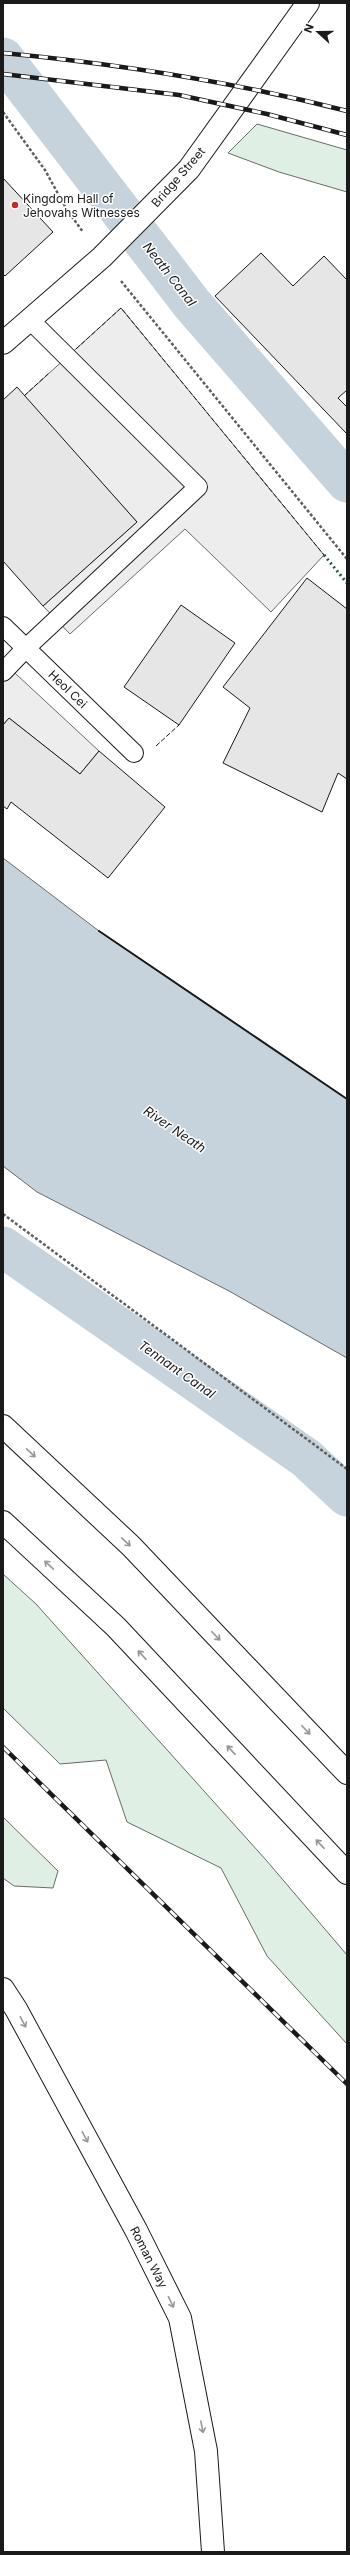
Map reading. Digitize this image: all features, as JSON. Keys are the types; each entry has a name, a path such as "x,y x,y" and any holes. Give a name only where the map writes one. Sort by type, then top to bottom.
{"main road":[{"name":"Bridge Street","path":"3,343 102,258 165,196 189,169 308,3"},
{"path":"3,1426 131,1546 347,1773"},
{"path":"3,1522 116,1628 347,1873"},
{"name":"Roman Way","path":"3,1989 16,2009 136,2230 180,2318 206,2451 213,2552"}],"lane":[{"path":"3,672 26,648 198,488 30,320"},
{"name":"Heol Cei","path":"3,626 134,753"}],"path":[{"path":"3,112 45,170 66,210 102,258 347,559"},
{"path":"3,1214 347,1469"}],"green space":[{"path":"257,124 347,150 347,192 279,172 228,153"},
{"path":"3,1574 36,1604 266,1860 347,1955 347,2044 267,1956 221,1868 127,1822 106,1760 60,1764 3,1708"},
{"path":"3,1817 58,1871 53,1888 14,1886 3,1878"}],"shaded area":[{"path":"121,308 324,555 271,612 185,529 70,634 43,606 137,522 24,396"},
{"path":"3,662 99,751 80,774 9,718 3,725"}],"water":[{"name":"River Neath","path":"3,858 99,931 347,1099 347,1358 229,1291 37,1192 3,1166"}],"building":[{"name":"Kingdom Hall of Jehovahs Witnesses","path":"3,178 53,232 5,276 3,274"},
{"path":"261,253 293,286 324,256 347,280 347,390 338,398 347,407 347,434 215,296"},
{"path":"17,387 137,522 43,606 3,561 3,400"},
{"path":"307,578 347,609 347,779 338,773 322,812 223,763 250,708 223,687"},
{"path":"181,605 235,643 179,725 124,687"},
{"path":"9,718 80,774 99,751 165,807 108,878 11,802 7,809 3,806 3,725"}],"waterway":[{"name":"Neath Canal","path":"3,58 192,304 347,482"},
{"name":"Tennant Canal","path":"3,1247 306,1458 347,1496"}],"railway":[{"path":"3,53 46,57 176,75 262,91 347,111"},
{"path":"3,74 179,95 267,114 347,135"},
{"path":"3,1747 347,2084"}],"hedge":[{"path":"324,555 347,583"}],"fence":[{"path":"76,349 121,308 324,555"},
{"path":"24,396 49,373"},
{"path":"156,746 179,725"}],"wall":[{"path":"99,931 347,1099"}],"place":[{"name":"Kingdom Hall of Jehovahs Witnesses","path":"15,205"}]}
